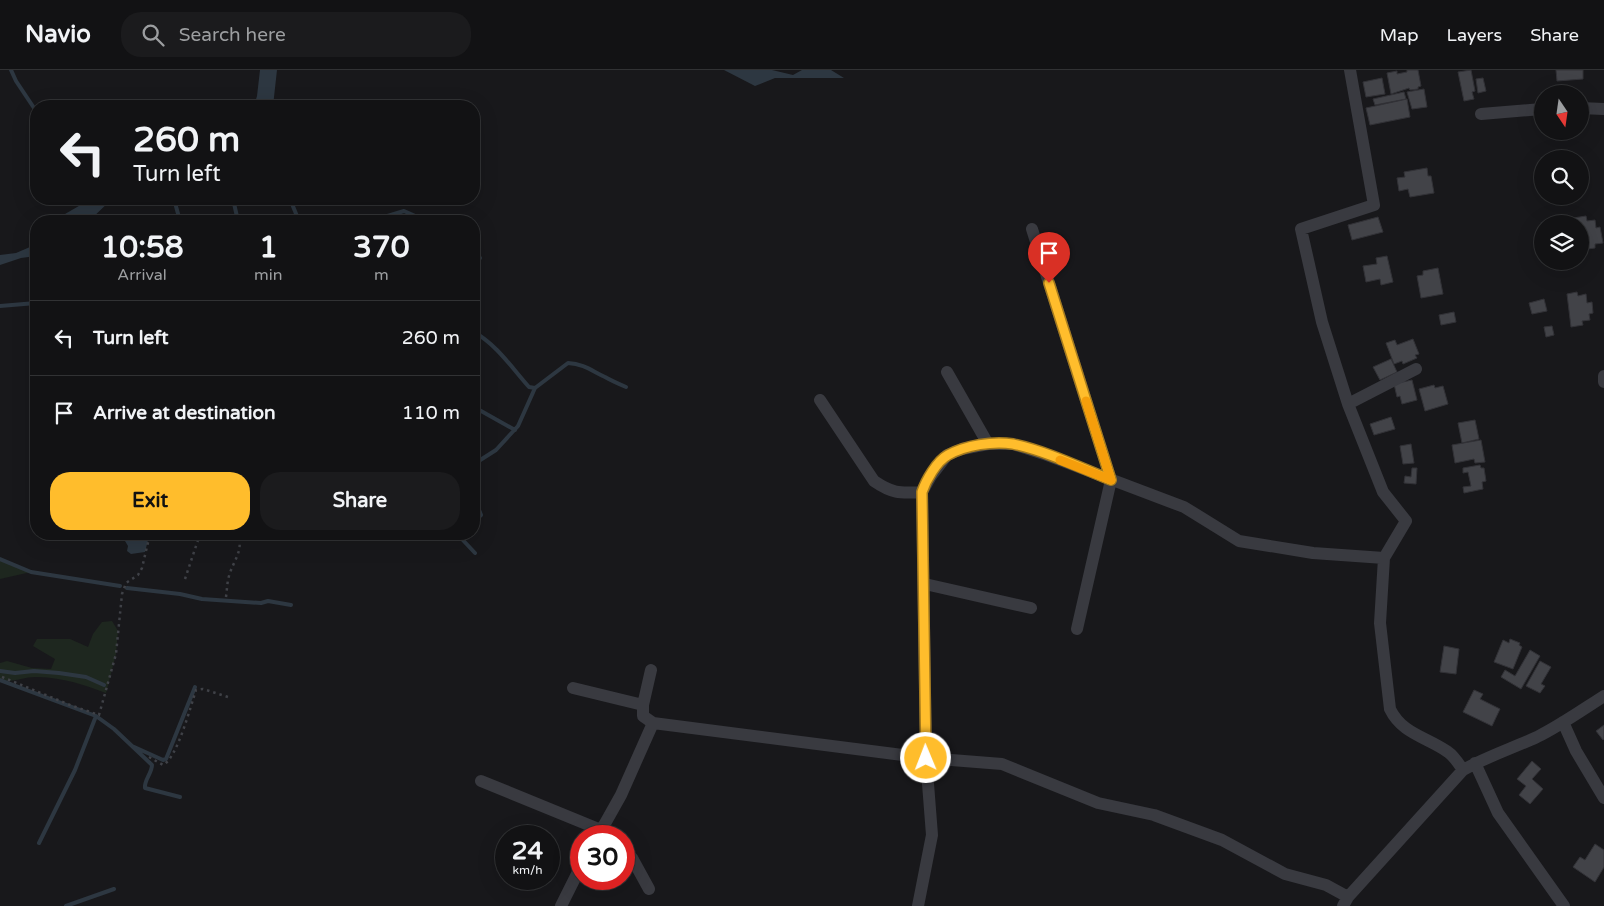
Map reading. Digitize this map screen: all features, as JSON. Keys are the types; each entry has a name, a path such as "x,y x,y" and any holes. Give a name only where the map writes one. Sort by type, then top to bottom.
{"street":[{"path":"1350,70 1374,205 1301,228 1322,322 1348,404 1383,492 1406,521 1384,558 1380,623 1390,709 1395,719 1410,731 1449,753 1463,770"},
{"path":"1589,108 1604,109"},
{"path":"1481,114 1534,110"},
{"path":"1032,229 1111,480 1077,629"},
{"path":"1348,404 1416,369"},
{"path":"947,372 988,444"},
{"path":"1604,376 1604,382"},
{"path":"820,400 874,481 887,490 902,493 922,492"},
{"path":"918,906 932,836 926,758 925,584 922,492 925,484 947,455 962,449 988,444 1005,444 1021,447 1184,507 1240,541 1313,553 1384,558"},
{"path":"925,584 1031,608"},
{"path":"651,670 642,716 653,723 926,758 1002,764 1098,803 1154,814 1222,840 1285,874 1326,885 1345,902 1463,770 1475,763 1500,754 1563,722 1604,696"},
{"path":"573,688 643,705"},
{"path":"1563,722 1576,751 1604,798"},
{"path":"606,825 653,723"},
{"path":"1475,763 1498,813 1564,906"},
{"path":"481,781 581,825"},
{"path":"635,863 649,889"},
{"path":"561,906 570,888"}],"path":[{"path":"2,677 99,715 116,654 122,594 126,583 138,575 142,568 149,540"},
{"path":"185,579 198,540"},
{"path":"226,596 229,576 240,548 239,540"},
{"path":"149,757 163,764 168,762 187,720 196,690 203,689 228,697"}],"shaded area":[{"path":"260,70 277,70 274,100 256,100"},
{"path":"724,70 772,70 793,75 802,70 831,70 844,78 775,78 755,86"},
{"path":"81,205 106,205 95,215 65,214"},
{"path":"30,247 30,257 0,265 0,255 16,253"},
{"path":"148,540 145,552 131,554 127,551 128,546 125,541"},
{"path":"0,559 31,572 0,579"},
{"path":"112,621 118,631 116,654 106,693 65,680 33,677 10,681 0,680 0,663 7,661 32,668 51,669 55,659 33,646 37,639 70,639 88,647 93,634 102,622"}],"building":[{"path":"1407,70 1418,70 1421,86 1418,89 1410,90 1409,88 1391,94 1387,73 1397,71 1397,74 1407,72"},
{"path":"1471,70 1475,91 1472,92 1474,99 1464,101 1458,72"},
{"path":"1556,70 1583,70 1583,79 1557,81"},
{"path":"1382,78 1385,94 1366,97 1363,82"},
{"path":"1483,78 1486,91 1478,93 1476,79"},
{"path":"1424,89 1427,107 1412,109 1407,92"},
{"path":"1404,92 1406,99 1375,105 1373,99"},
{"path":"1407,99 1410,117 1370,125 1366,108"},
{"path":"1427,168 1428,176 1431,176 1434,193 1410,197 1408,189 1399,191 1397,178 1405,177 1404,172"},
{"path":"1378,217 1383,232 1352,240 1348,225"},
{"path":"1595,220 1596,228 1600,227 1603,243 1595,244 1595,248 1589,249 1589,221"},
{"path":"1387,256 1393,282 1381,285 1380,279 1366,282 1363,266 1377,264 1376,258"},
{"path":"1438,268 1443,294 1421,298 1417,276 1423,275 1423,271"},
{"path":"1577,292 1578,296 1586,294 1587,303 1592,302 1593,313 1589,314 1590,320 1582,321 1583,325 1571,327 1567,294"},
{"path":"1544,299 1547,311 1532,314 1529,303"},
{"path":"1454,312 1456,322 1441,325 1439,315"},
{"path":"1552,326 1554,335 1546,337 1544,327"},
{"path":"1413,339 1419,354 1415,355 1417,358 1403,364 1402,361 1394,364 1386,343 1395,340 1397,345"},
{"path":"1391,359 1397,372 1380,380 1373,367"},
{"path":"1412,380 1417,400 1402,404 1400,396 1397,397 1394,384"},
{"path":"1434,385 1435,388 1443,386 1448,404 1425,411 1419,389"},
{"path":"1391,417 1395,429 1374,435 1370,424"},
{"path":"1475,420 1479,439 1462,443 1458,423"},
{"path":"1481,440 1485,462 1475,463 1474,459 1455,463 1452,445"},
{"path":"1411,444 1414,463 1403,464 1400,446"},
{"path":"1480,465 1481,468 1484,468 1486,481 1482,482 1483,489 1464,493 1463,487 1471,486 1468,472 1463,473 1463,468"},
{"path":"1412,468 1417,468 1416,484 1404,483 1405,476 1411,477"},
{"path":"1510,639 1520,643 1519,645 1522,647 1513,669 1494,662 1503,640 1509,643"},
{"path":"1444,646 1459,649 1456,674 1440,672"},
{"path":"1530,650 1540,656 1521,689 1501,677 1505,670 1515,676"},
{"path":"1540,661 1551,667 1541,684 1545,686 1540,693 1526,686"},
{"path":"1474,690 1483,694 1480,699 1500,709 1492,726 1463,712"},
{"path":"1604,725 1604,739 1603,740 1596,731"},
{"path":"1532,761 1541,769 1532,779 1543,789 1530,804 1519,795 1526,786 1517,779"},
{"path":"1595,844 1604,850 1604,867 1595,882 1573,867 1580,857 1585,860"}],"waterway":[{"path":"11,70 30,102"},
{"path":"176,205 178,215"},
{"path":"234,205 237,215"},
{"path":"292,205 297,215"},
{"path":"391,215 404,211 413,215"},
{"path":"0,306 30,304"},
{"path":"480,336 497,350 529,387 535,388 568,363 583,366 626,387"},
{"path":"480,460 496,450 518,426 535,388"},
{"path":"480,410 515,430"},
{"path":"480,512 480,516"},
{"path":"463,540 475,553"},
{"path":"0,559 31,572 120,586"},
{"path":"127,588 180,594 202,599 261,603 268,601 291,605"},
{"path":"0,671 59,673 86,677 104,685"},
{"path":"0,680 96,716 114,729 132,746 163,760 166,759 195,687"},
{"path":"39,843 75,770 96,716"},
{"path":"132,746 152,765 145,788 180,797"},
{"path":"66,906 114,889"}],"slow traffic":[{"path":"1060,460 1111,480 1086,401"}],"route":[{"path":"926,758 925,584 922,492 925,484 947,455 962,449 998,443 1013,444 1044,454 1111,480 1049,283"}]}
